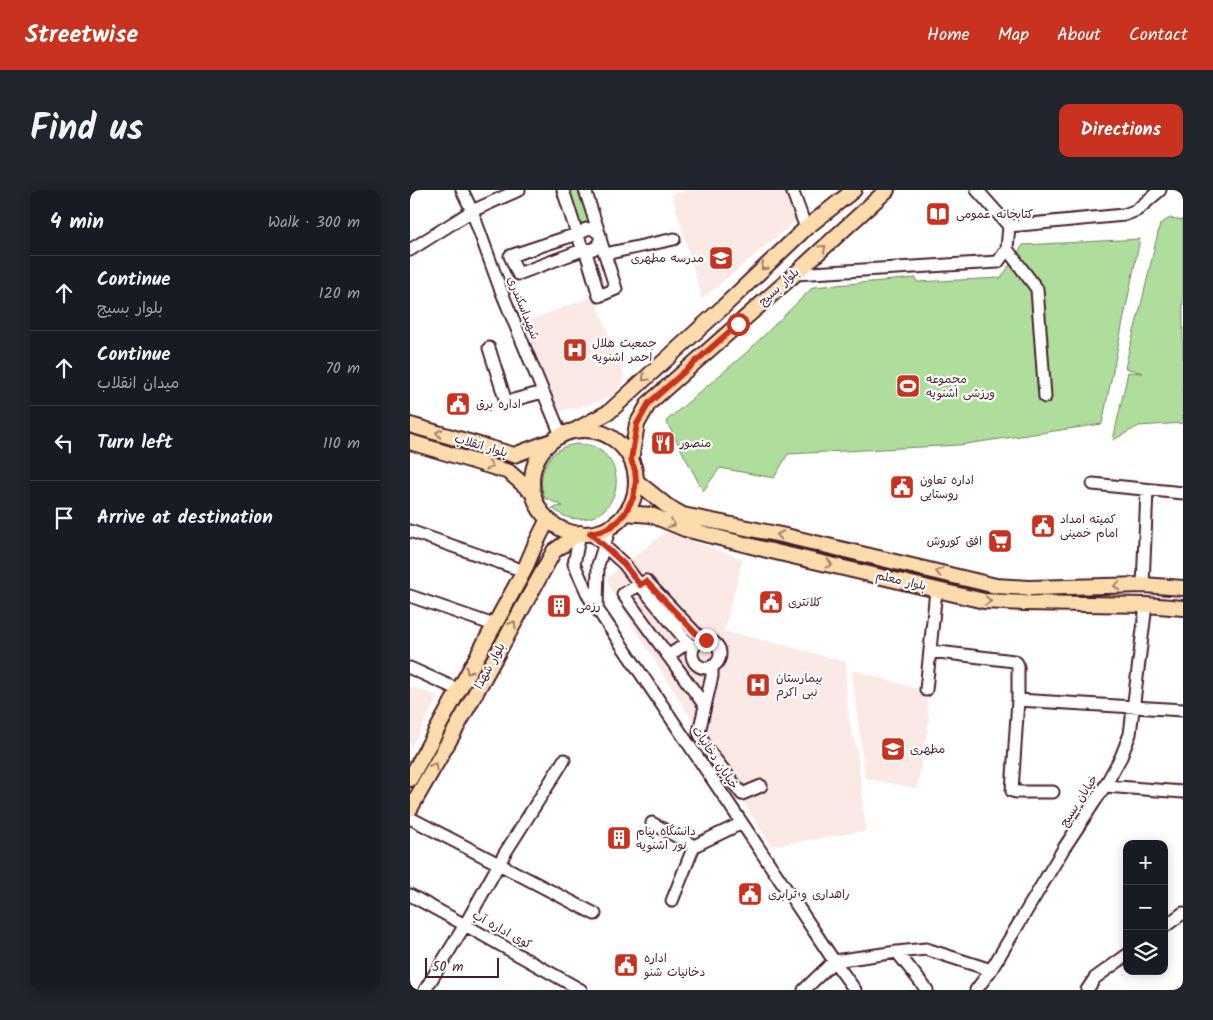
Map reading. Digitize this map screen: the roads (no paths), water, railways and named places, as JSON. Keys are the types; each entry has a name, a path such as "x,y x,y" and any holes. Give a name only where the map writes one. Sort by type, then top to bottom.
{"main road":[{"name":"بلوار بسیج","path":"562,436 609,412 806,228 854,190"},
{"name":"بلوار بسیج","path":"631,460 637,424 649,403 887,190"},
{"name":"بلوار انقلاب","path":"410,425 514,455 562,436"},
{"path":"591,430 608,436 621,446 631,460 635,470 636,481 633,498 625,513 610,527 600,531 585,533 570,532 548,519 539,508 534,494 532,479 535,465 542,452 562,436 591,430"},
{"name":"بلوار انقلاب","path":"410,442 509,472 534,494"},
{"name":"بلوار معلم","path":"636,481 667,506 683,515 786,536 996,586 1029,588 1143,585 1183,588"},
{"name":"بلوار معلم","path":"625,513 651,516 694,532 984,601 1024,604 1146,605 1183,608"},
{"name":"بلوار شهدا","path":"410,778 524,572 535,544 548,519"},
{"name":"بلوار شهدا","path":"410,809 554,551 585,533"}],"street":[{"name":"شهیداسکندری","path":"462,190 472,210 495,273 562,436"},
{"path":"410,250 472,210 519,190"},
{"path":"563,190 576,234 580,244 585,249 599,296 616,289 584,190"},
{"path":"792,190 806,228"},
{"path":"795,274 998,262 1007,249 1010,226 977,190"},
{"path":"1010,226 1124,215 1137,210 1160,190"},
{"path":"589,228 593,229 599,236 598,246 595,249 585,249 518,274 510,256 580,233 589,228"},
{"path":"605,254 674,240"},
{"path":"1007,249 1037,289 1045,397"},
{"path":"495,273 515,266"},
{"path":"489,348 506,402 543,392"},
{"path":"1093,484 1183,493"},
{"path":"1143,585 1146,490"},
{"path":"597,609 598,565 610,527"},
{"path":"410,531 524,572"},
{"path":"585,533 624,564 640,585 663,614 690,646 695,662 703,667 712,666 719,659 719,650 715,643 702,640 646,581 640,585 623,594 705,706"},
{"name":"خیابان دخانیات","path":"585,533 574,564 589,598 855,990"},
{"path":"926,690 936,590"},
{"path":"410,596 494,625"},
{"name":"خیابان بسبچ","path":"976,990 991,970 1064,848 1121,758 1130,734 1146,605"},
{"path":"647,627 663,614"},
{"path":"659,643 676,630"},
{"path":"668,656 695,645 702,640"},
{"path":"930,651 1017,663 1018,700 1012,791 1053,792"},
{"path":"712,666 712,676 699,732 705,746 742,794 761,786"},
{"path":"410,668 459,690"},
{"path":"1018,700 1183,710"},
{"path":"425,990 465,925 505,853 564,760"},
{"path":"1105,786 1183,792"},
{"path":"410,818 595,914"},
{"path":"672,901 694,846 742,822"},
{"path":"652,823 694,846"},
{"name":"کوی اداره آب","path":"410,895 580,990"},
{"path":"1168,924 1183,913"},
{"path":"804,990 834,960 897,952 926,949 991,970"},
{"path":"897,952 927,990"},
{"path":"1086,990 1096,978 1123,958"}],"place":[{"name":"کتابخانه عمومی","path":"938,214"},
{"name":"مدرسه مطهری","path":"721,258"},
{"name":"جمعیت هلال احمر اشنویه","path":"575,350"},
{"name":"مجموعه ورزشی اشنویه","path":"908,386"},
{"name":"اداره برق","path":"458,404"},
{"name":"منصور","path":"663,443"},
{"name":"اداره تعاون روستایی","path":"902,487"},
{"name":"کمیته امداد امام خمینی","path":"1043,526"},
{"name":"افق کوروش","path":"1000,541"},
{"name":"کلانتری","path":"771,602"},
{"name":"رزمی","path":"559,606"},
{"name":"بیمارستان نبی اکرم","path":"758,685"},
{"name":"مطهری","path":"893,749"},
{"name":"دانشگاه پیام نور اشنویه","path":"619,838"},
{"name":"راهداری و ترابری","path":"750,894"},
{"name":"اداره دخانیات شنو","path":"626,965"}]}
